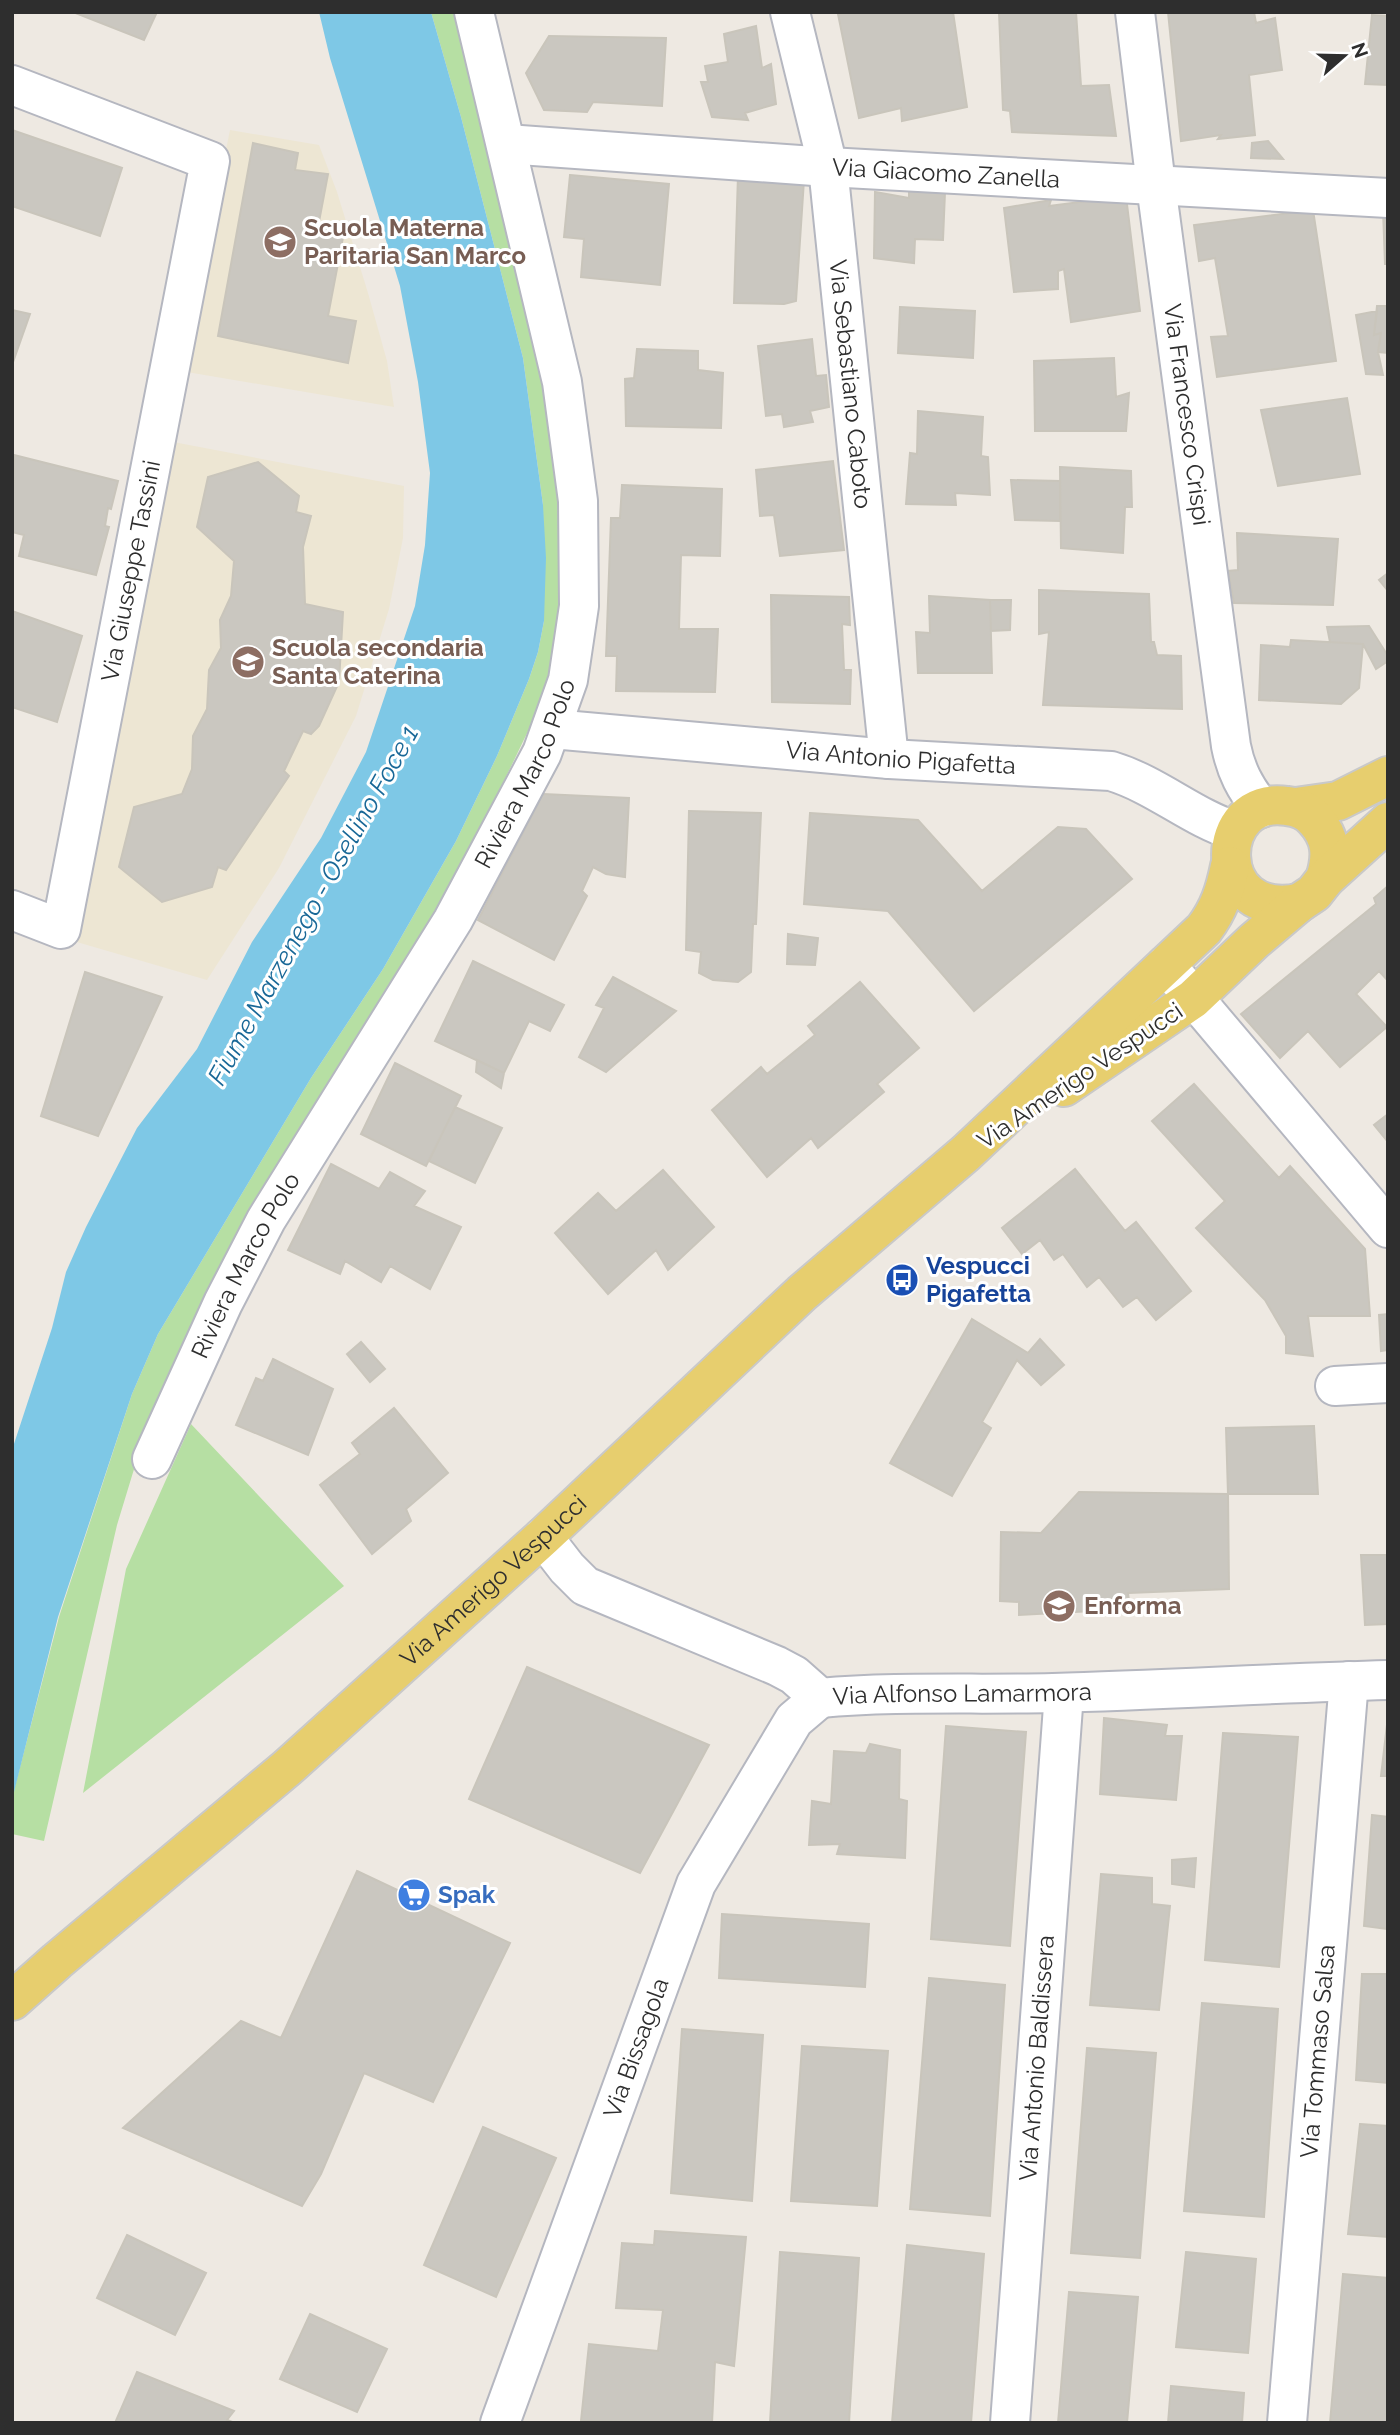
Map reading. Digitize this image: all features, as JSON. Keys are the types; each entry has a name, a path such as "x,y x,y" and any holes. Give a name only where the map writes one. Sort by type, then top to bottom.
{"main road":[{"path":"1256,828 1338,801 1388,776"},
{"path":"1311,816 1317,822 1330,845 1330,863 1312,891 1281,906 1264,904 1249,895 1237,882 1256,828 1311,816"},
{"name":"Via Amerigo Vespucci","path":"966,1153 1194,999 1388,822"},
{"name":"Via Amerigo Vespucci","path":"12,2001 287,1768 543,1537 802,1293 966,1153 1166,965 1204,929 1217,911 1256,828"}],"street":[{"name":"Riviera Marco Polo","path":"152,1458 223,1303 266,1220 453,920 542,753 568,680 579,606 578,501 562,383 474,12"},
{"name":"Via Sebastiano Caboto","path":"790,12 828,167 889,759"},
{"name":"Via Francesco Crispi","path":"1135,12 1231,746 1256,828"},
{"name":"Via Giuseppe Tassini","path":"12,85 210,162 61,929 12,910"},
{"name":"Via Giacomo Zanella","path":"506,144 828,167 1388,198"},
{"name":"Via Antonio Pigafetta","path":"552,729 889,759 1111,771 1152,787 1212,824 1256,828"},
{"name":"Via Amerigo Vespucci","path":"1166,965 1388,1228"},
{"path":"1335,1386 1388,1383"},
{"name":"Via Alfonso Lamarmora","path":"543,1537 585,1586 777,1666 794,1675 820,1698 865,1694 1064,1693 1388,1680"},
{"name":"Via Tommaso Salsa","path":"1287,2423 1349,1681"},
{"name":"Via Antonio Baldissera","path":"1010,2423 1064,1693"},
{"name":"Via Bissagola","path":"500,2423 696,1884 794,1720 820,1698"}],"shaded area":[{"name":"Scuola Materna Paritaria San Marco","path":"230,130 319,145 337,192 368,293 387,361 394,407 181,371"},
{"name":"Scuola secondaria Santa Caterina","path":"168,441 404,486 403,538 389,609 356,716 279,868 207,980 70,940"}],"green space":[{"path":"431,12 457,12 549,392 567,572 551,672 530,727 454,885 145,1433 117,1525 44,1841 12,1834 12,1798 59,1617 132,1394 158,1334 311,1078 383,969 456,841 497,756 538,652 544,621 543,505 523,358"},
{"path":"191,1424 344,1586 83,1793 126,1569"}],"water":[{"name":"Fiume Marzenego - Osellino Foce 1","path":"319,12 431,12 523,358 543,505 546,558 544,621 529,679 497,756 456,841 383,969 311,1078 158,1334 132,1394 58,1617 12,1800 12,1450 52,1328 66,1272 137,1128 197,1049 252,942 321,838 366,752 415,606 425,545 430,473 418,382 400,286 330,58"}],"building":[{"path":"73,12 157,12 144,40"},
{"path":"953,12 967,107 902,121 901,108 859,118 838,14"},
{"path":"999,12 1076,12 1081,86 1109,85 1116,136 1012,132 1010,111 1003,110"},
{"path":"1168,12 1254,12 1256,23 1275,18 1282,70 1249,75 1255,135 1218,139 1221,135 1181,141"},
{"path":"1372,15 1388,16 1388,85 1365,84"},
{"path":"756,26 762,68 771,64 776,104 745,113 748,120 712,117 701,82 708,82 705,66 728,62 724,34"},
{"path":"549,36 666,38 662,106 593,102 587,112 544,110 526,73"},
{"path":"12,130 122,168 100,236 12,206"},
{"path":"1268,141 1283,159 1251,158 1252,143"},
{"path":"253,143 298,153 295,170 328,174 318,227 344,232 328,316 356,321 348,363 218,336"},
{"path":"570,175 669,184 660,285 581,277 584,239 564,237"},
{"path":"738,175 804,180 796,301 784,304 734,303"},
{"path":"909,189 945,192 943,240 915,239 914,263 874,258 875,192 909,198"},
{"path":"1126,196 1140,311 1071,322 1064,269 1058,271 1058,289 1014,292 1004,208 1051,200 1049,206"},
{"path":"1313,210 1336,361 1217,377 1211,337 1228,336 1215,258 1199,261 1194,225"},
{"path":"1383,210 1388,210 1388,264 1385,264"},
{"path":"1377,306 1388,306 1388,353 1378,352 1381,333 1374,335"},
{"path":"900,307 975,311 973,358 898,353"},
{"path":"12,310 30,314 12,365"},
{"path":"1377,311 1374,335 1381,333 1378,352 1383,375 1366,374 1356,315"},
{"path":"812,339 816,376 826,375 829,407 810,411 813,422 784,427 782,414 766,416 758,346"},
{"path":"637,349 698,351 698,370 723,373 721,428 626,426 625,379 634,378"},
{"path":"1114,358 1116,397 1129,393 1126,431 1035,431 1034,361"},
{"path":"1347,398 1360,474 1278,486 1261,410"},
{"path":"918,411 983,417 981,456 988,457 990,495 955,493 956,505 906,504 910,453 917,454"},
{"path":"14,455 118,481 111,509 108,508 105,526 109,527 96,575 19,556 24,535 12,532"},
{"path":"833,461 844,550 780,556 774,515 760,516 756,470"},
{"path":"258,462 299,496 296,512 311,516 303,547 305,604 343,612 339,682 319,726 311,734 303,731 284,771 289,776 226,870 218,867 212,887 162,902 119,867 134,807 182,794 192,769 193,736 207,709 209,670 221,648 220,620 231,596 234,561 197,527 208,477"},
{"path":"1060,467 1131,471 1132,507 1125,507 1123,553 1061,548"},
{"path":"1011,480 1060,481 1060,521 1015,520"},
{"path":"622,485 722,489 720,556 681,555 679,629 718,629 715,692 616,691 617,656 606,656 611,518 620,518"},
{"path":"1237,533 1338,539 1333,605 1234,603 1228,571 1238,570"},
{"path":"1388,573 1388,591 1379,580"},
{"path":"1039,590 1149,594 1151,642 1154,642 1157,655 1181,656 1182,709 1043,705 1049,632 1039,634"},
{"path":"771,595 849,597 850,625 842,624 844,670 851,670 850,704 772,702"},
{"path":"929,596 990,600 992,673 918,673 916,632 930,633"},
{"path":"990,600 1011,600 1010,630 991,631"},
{"path":"12,611 82,636 57,722 12,707"},
{"path":"1369,626 1388,656 1388,661 1376,669 1363,644 1330,642 1327,627"},
{"path":"1291,640 1363,644 1359,688 1341,704 1259,700 1261,645 1290,647"},
{"path":"543,794 629,798 625,877 606,874 593,867 582,891 587,896 554,960 478,920"},
{"path":"689,811 761,813 751,972 738,982 713,980 699,973 701,952 686,950"},
{"path":"810,813 918,820 982,891 1058,827 1086,829 1132,879 974,1011 888,911 804,904"},
{"path":"1388,886 1388,981 1379,971 1356,994 1387,1027 1340,1067 1308,1031 1280,1058 1241,1014 1376,904 1374,898"},
{"path":"788,934 818,938 815,965 787,964"},
{"path":"473,961 564,1005 550,1031 529,1021 504,1073 435,1041"},
{"path":"85,972 162,997 98,1136 41,1116"},
{"path":"613,977 676,1011 606,1072 579,1057 604,1008 596,1005"},
{"path":"860,982 919,1048 877,1084 884,1092 818,1148 811,1138 767,1177 712,1110 761,1067 767,1074 815,1035 808,1026"},
{"path":"477,1060 504,1073 501,1088 476,1072"},
{"path":"395,1063 461,1096 426,1166 361,1134"},
{"path":"1194,1084 1279,1178 1290,1166 1365,1249 1370,1316 1308,1316 1313,1356 1286,1353 1286,1336 1265,1300 1196,1228 1225,1201 1152,1121"},
{"path":"455,1107 502,1128 475,1183 429,1161"},
{"path":"1388,1114 1388,1142 1374,1125"},
{"path":"331,1164 379,1189 390,1172 425,1191 414,1206 461,1227 430,1289 390,1266 381,1282 345,1261 340,1274 288,1250"},
{"path":"1075,1169 1125,1231 1136,1222 1191,1291 1156,1320 1137,1297 1123,1307 1099,1277 1087,1287 1063,1254 1054,1260 1040,1240 1022,1254 1002,1228"},
{"path":"663,1170 714,1227 668,1270 656,1250 608,1294 555,1233 598,1193 616,1211"},
{"path":"1388,1314 1388,1350 1381,1351 1379,1315"},
{"path":"972,1319 1028,1353 1040,1339 1064,1365 1041,1385 1017,1360 982,1422 991,1428 952,1496 890,1463"},
{"path":"361,1342 385,1369 370,1382 347,1354"},
{"path":"273,1359 333,1389 308,1455 236,1425 256,1378 263,1381"},
{"path":"394,1408 448,1473 406,1509 411,1521 372,1554 320,1485 360,1454 352,1443"},
{"path":"1314,1426 1318,1494 1228,1494 1226,1428"},
{"path":"1079,1492 1228,1494 1229,1589 1128,1593 1130,1609 1019,1615 1019,1602 1000,1601 1001,1532 1041,1533"},
{"path":"1361,1555 1388,1555 1388,1624 1365,1625"},
{"path":"527,1667 709,1745 640,1873 469,1799"},
{"path":"1388,1716 1388,1776 1381,1776"},
{"path":"1104,1718 1167,1725 1165,1736 1182,1736 1176,1800 1100,1794"},
{"path":"946,1726 1026,1732 1010,1946 931,1939"},
{"path":"1223,1733 1298,1737 1279,1967 1205,1960"},
{"path":"870,1744 900,1750 899,1799 907,1801 905,1858 837,1854 840,1844 809,1845 812,1801 831,1804 834,1751 866,1753"},
{"path":"1372,1815 1388,1817 1388,1929 1364,1926"},
{"path":"1196,1858 1194,1887 1172,1884 1172,1860"},
{"path":"357,1871 510,1943 433,2102 364,2073 321,2174 302,2206 123,2128 241,2021 281,2038"},
{"path":"1101,1874 1152,1878 1152,1904 1170,1906 1159,2010 1090,2005"},
{"path":"722,1914 869,1924 865,1987 719,1978"},
{"path":"1362,1974 1388,1974 1388,2083 1356,2080"},
{"path":"929,1978 1005,1985 990,2216 910,2209"},
{"path":"1202,2003 1278,2009 1264,2217 1184,2211"},
{"path":"682,2029 763,2035 752,2201 671,2193"},
{"path":"802,2046 888,2051 877,2206 791,2201"},
{"path":"1087,2048 1156,2053 1140,2258 1071,2253"},
{"path":"1360,2124 1388,2126 1388,2237 1348,2234"},
{"path":"483,2127 556,2158 496,2297 424,2265"},
{"path":"655,2231 746,2237 734,2366 715,2362 712,2423 581,2421 589,2344 658,2351 663,2310 616,2308 622,2243 654,2245"},
{"path":"127,2235 206,2273 175,2335 97,2298"},
{"path":"907,2245 984,2254 971,2423 892,2423"},
{"path":"780,2252 859,2258 849,2423 770,2423"},
{"path":"1186,2252 1256,2259 1248,2353 1176,2347"},
{"path":"1343,2274 1388,2278 1388,2423 1330,2423"},
{"path":"1069,2292 1138,2297 1127,2423 1058,2423"},
{"path":"310,2314 387,2349 357,2412 280,2379"},
{"path":"137,2372 234,2411 227,2420 235,2423 115,2423"},
{"path":"1171,2386 1244,2393 1242,2423 1168,2423"}],"place":[{"name":"Scuola Materna Paritaria San Marco","path":"280,242"},
{"name":"Scuola secondaria Santa Caterina","path":"248,662"},
{"name":"Vespucci Pigafetta","path":"902,1280"},
{"name":"Enforma","path":"1059,1606"},
{"name":"Spak","path":"414,1895"}]}
